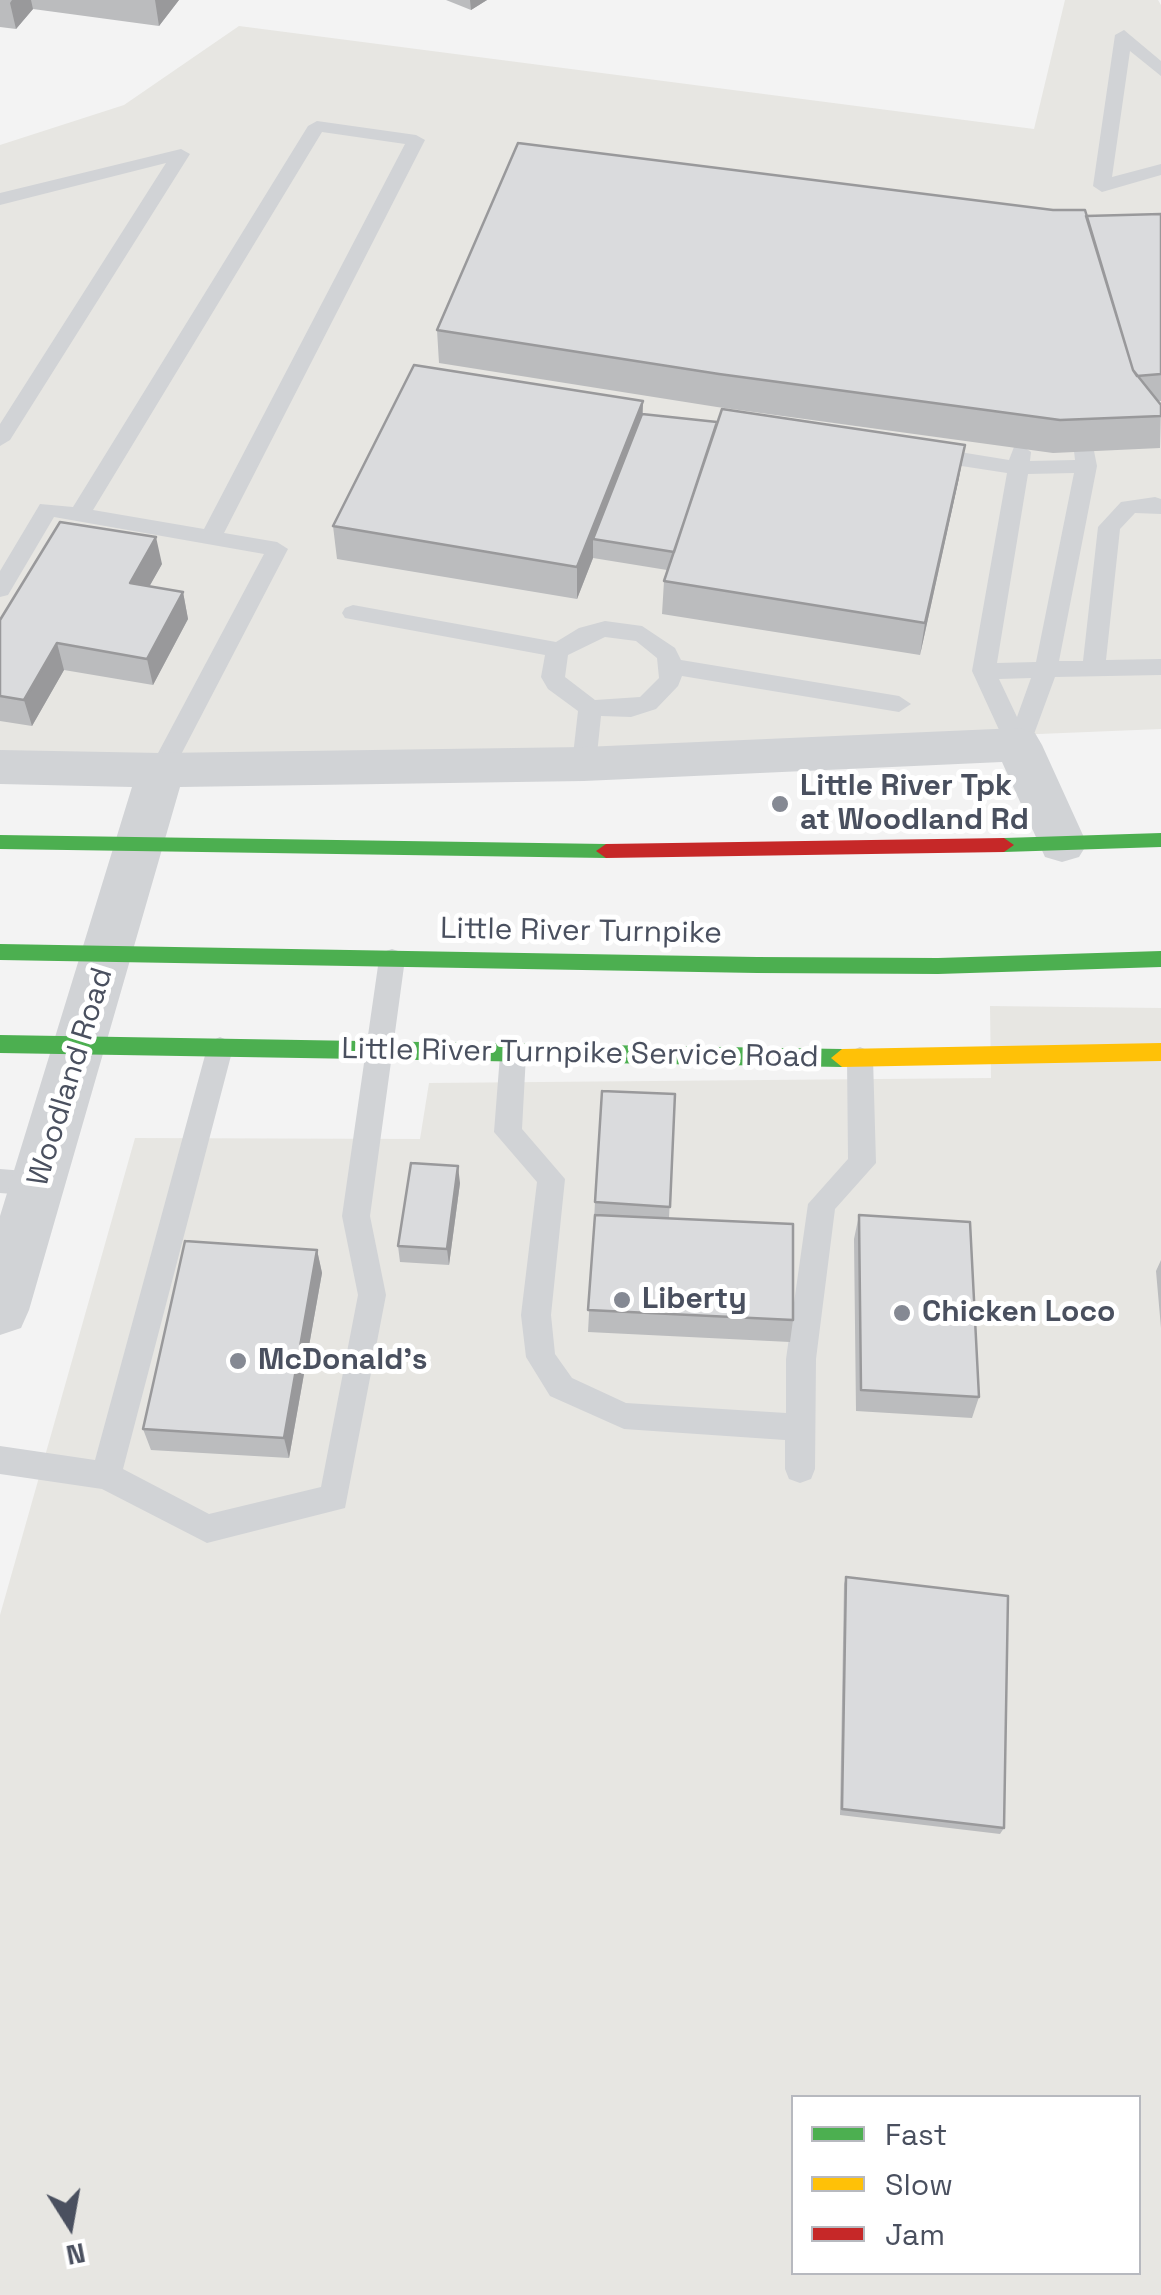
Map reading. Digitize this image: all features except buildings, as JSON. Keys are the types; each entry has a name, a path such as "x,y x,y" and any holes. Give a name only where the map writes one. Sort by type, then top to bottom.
{"main road":[{"path":"0,842 632,851 1161,840"},
{"name":"Little River Turnpike","path":"0,952 938,966 1161,958"},
{"name":"Little River Turnpike Service Road","path":"0,1044 860,1058 1161,1052"}],"street":[{"path":"0,768 161,770 584,764 1018,745 1062,844"},
{"name":"Woodland Road","path":"0,1310 19,1183 81,1046 161,770"}],"lane":[{"path":"1161,71 1124,35 1102,186 1161,168"},
{"path":"79,515 317,126 416,140 210,538"},
{"path":"0,199 181,154 3,430"},
{"path":"901,449 1085,459 1045,672 1018,745"},
{"path":"1018,745 984,671 1020,458"},
{"path":"1094,670 1109,528 1129,506 1161,507"},
{"path":"0,590 48,510 277,549 161,770"},
{"path":"353,613 559,650"},
{"path":"624,630 656,642 672,666 670,680 648,702 620,710 590,708 560,689 553,663 559,650 587,632 624,630"},
{"path":"672,666 899,704"},
{"path":"984,671 1161,667"},
{"path":"584,764 590,708"},
{"path":"0,1460 106,1476 207,1530 334,1498 372,1295 356,1216 392,959"},
{"path":"106,1476 220,1048"},
{"path":"513,1055 508,1132 551,1179 536,1315 541,1356 561,1388 624,1416 800,1427"},
{"path":"800,1469 801,1359 822,1204 862,1163 860,1058"}],"shaded area":[{"path":"1065,0 1158,0 1161,5 1161,729 892,740 885,760 0,755 0,145 124,105 239,26 1034,129"},
{"path":"990,1006 1161,1008 1161,2295 0,2295 0,1615 135,1138 420,1139 429,1083 991,1078"}],"traffic: fast":[{"path":"1004,845 1161,840"},
{"path":"0,842 606,851"},
{"path":"0,952 757,965 938,966 1161,959"},
{"path":"0,1044 842,1058"}],"traffic: slow":[{"path":"842,1058 1161,1052"}],"traffic: jam":[{"path":"606,851 1004,845"}],"place":[{"name":"Little River Tpk at Woodland Rd","path":"780,804"},
{"name":"Liberty","path":"622,1300"},
{"name":"Chicken Loco","path":"902,1313"},
{"name":"McDonald's","path":"238,1361"}]}
